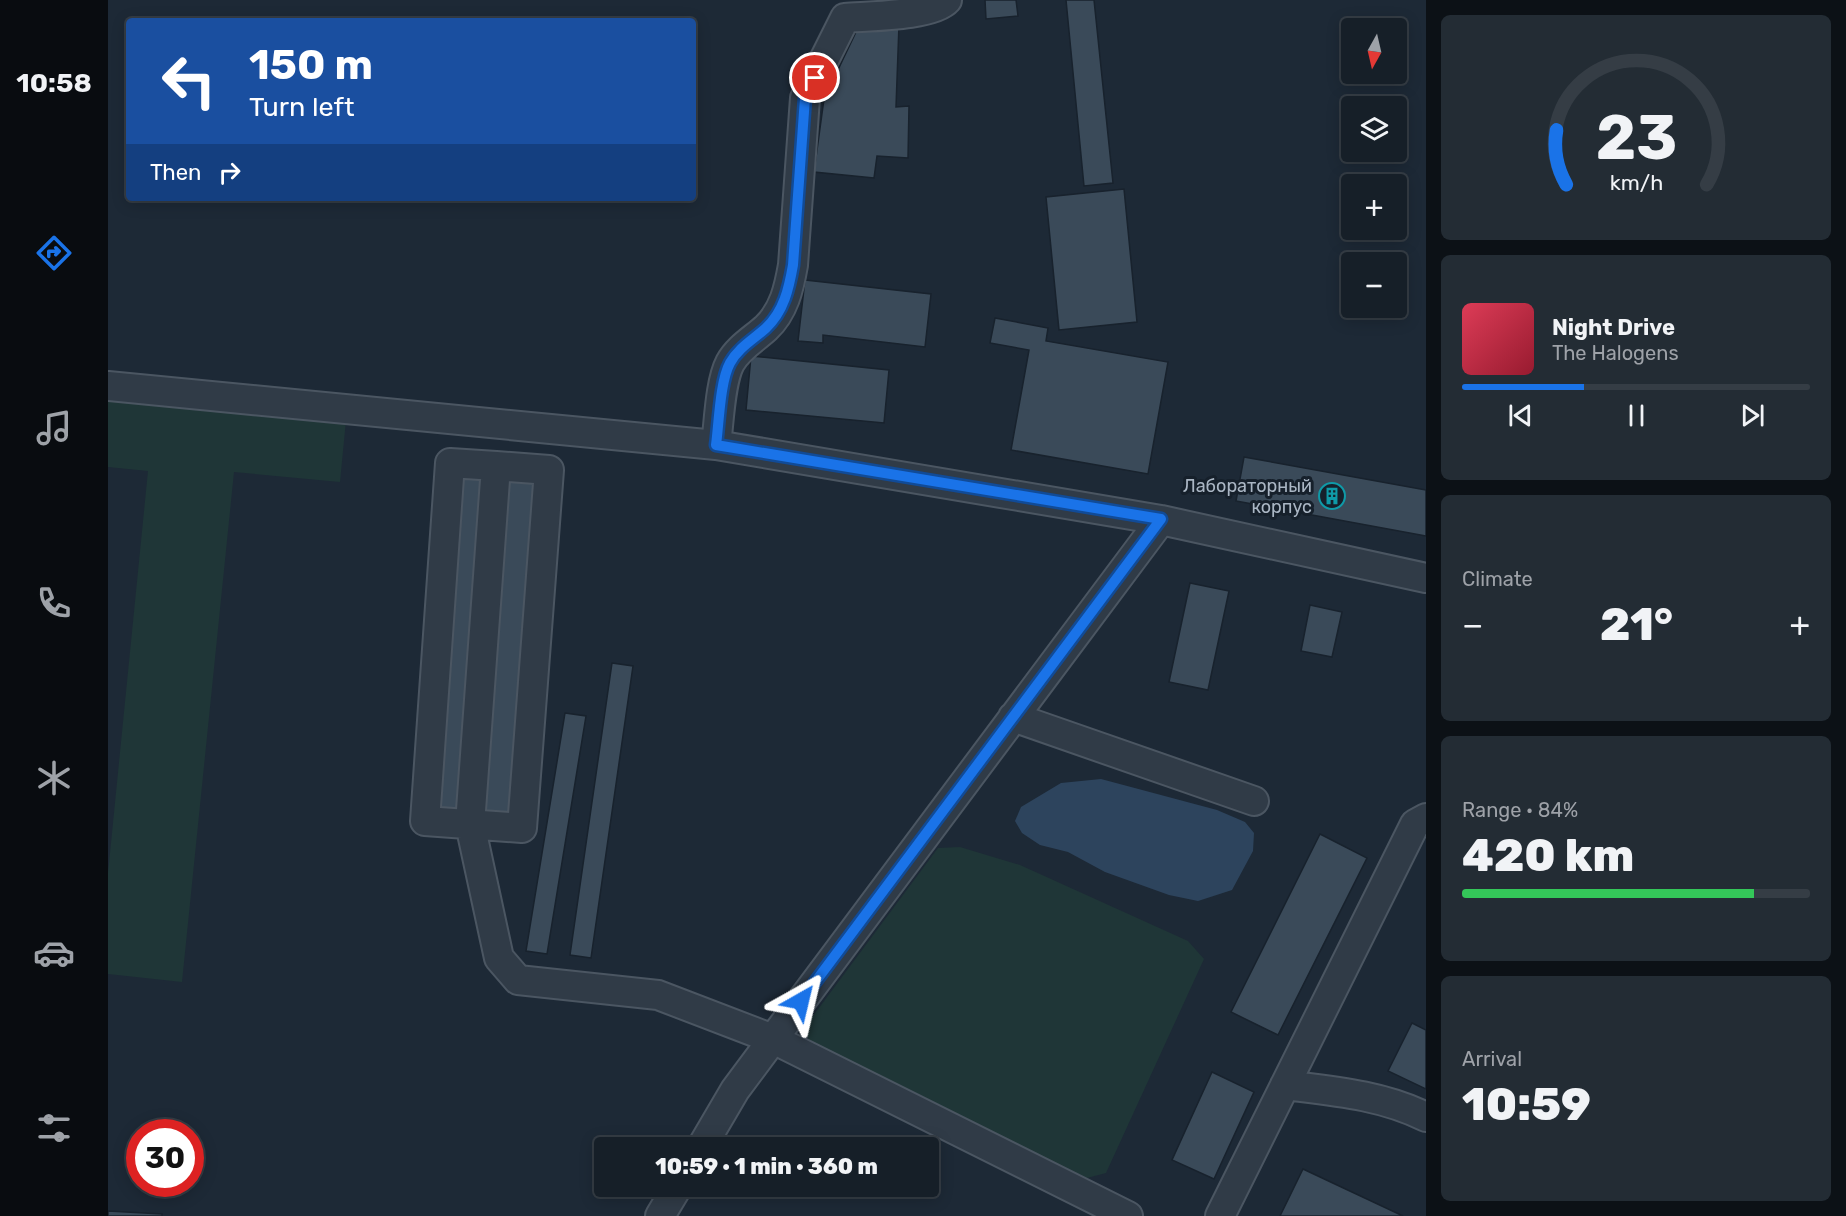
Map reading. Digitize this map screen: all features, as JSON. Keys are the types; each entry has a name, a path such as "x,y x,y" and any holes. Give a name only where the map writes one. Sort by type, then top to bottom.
{"street":[{"path":"716,445 728,366 734,356 774,318 789,288 793,265 805,98 845,18 925,11 939,7 947,0"},
{"path":"108,386 716,445 1161,519 1426,578"},
{"path":"450,463 496,466 549,470 522,828 425,821 450,463"},
{"path":"496,466 470,824 500,958 518,980 658,995 773,1039 1128,1216"},
{"path":"707,1137 735,1090 1161,519"},
{"path":"1013,717 1254,801"},
{"path":"1220,1216 1415,824 1426,819"},
{"path":"1285,1085 1375,1099 1405,1107 1426,1117"},
{"path":"660,1216 671,1197"}],"green space":[{"path":"108,386 347,410 340,482 234,472 182,982 108,974 108,873 148,471 108,467"},
{"path":"960,847 1020,865 1188,941 1204,959 1106,1173 1087,1178 810,1043 804,1028 938,848"}],"water":[{"path":"1101,779 1217,810 1245,822 1254,833 1253,851 1232,890 1198,901 1169,895 1105,872 1068,852 1040,845 1022,833 1015,821 1021,807 1061,783"}],"building":[{"path":"985,0 1016,0 1018,16 986,19"},
{"path":"1066,0 1094,0 1113,183 1084,186"},
{"path":"899,25 896,107 909,106 908,158 877,156 874,178 814,172 824,99 857,30"},
{"path":"1124,189 1137,322 1059,330 1046,197"},
{"path":"805,280 931,294 925,347 823,335 823,343 798,341"},
{"path":"995,318 1048,328 1046,341 1168,362 1148,474 1011,450 1029,350 990,343"},
{"path":"751,356 889,370 884,423 746,410"},
{"name":"Лабораторный корпус","path":"1244,457 1426,490 1426,536 1236,501"},
{"path":"458,477 486,479 461,815 433,813"},
{"path":"507,479 539,481 514,817 482,815"},
{"path":"1190,583 1229,591 1208,690 1169,682"},
{"path":"1310,605 1342,612 1332,657 1301,651"},
{"path":"612,663 633,666 591,958 570,955"},
{"path":"565,713 586,716 547,954 526,951"},
{"path":"1320,834 1367,858 1278,1035 1231,1012"},
{"path":"1412,1023 1426,1030 1426,1089 1388,1071"},
{"path":"1212,1072 1254,1092 1214,1179 1172,1160"},
{"path":"1303,1169 1337,1185 1403,1216 1280,1216"},
{"path":"108,1211 162,1214 162,1216 108,1216"}],"place":[{"name":"Лабораторный корпус","path":"1332,496"}],"route":[{"path":"801,1001 1161,519 716,445 728,366 734,356 768,326 781,308 789,288 793,265 805,98 815,78"}]}
